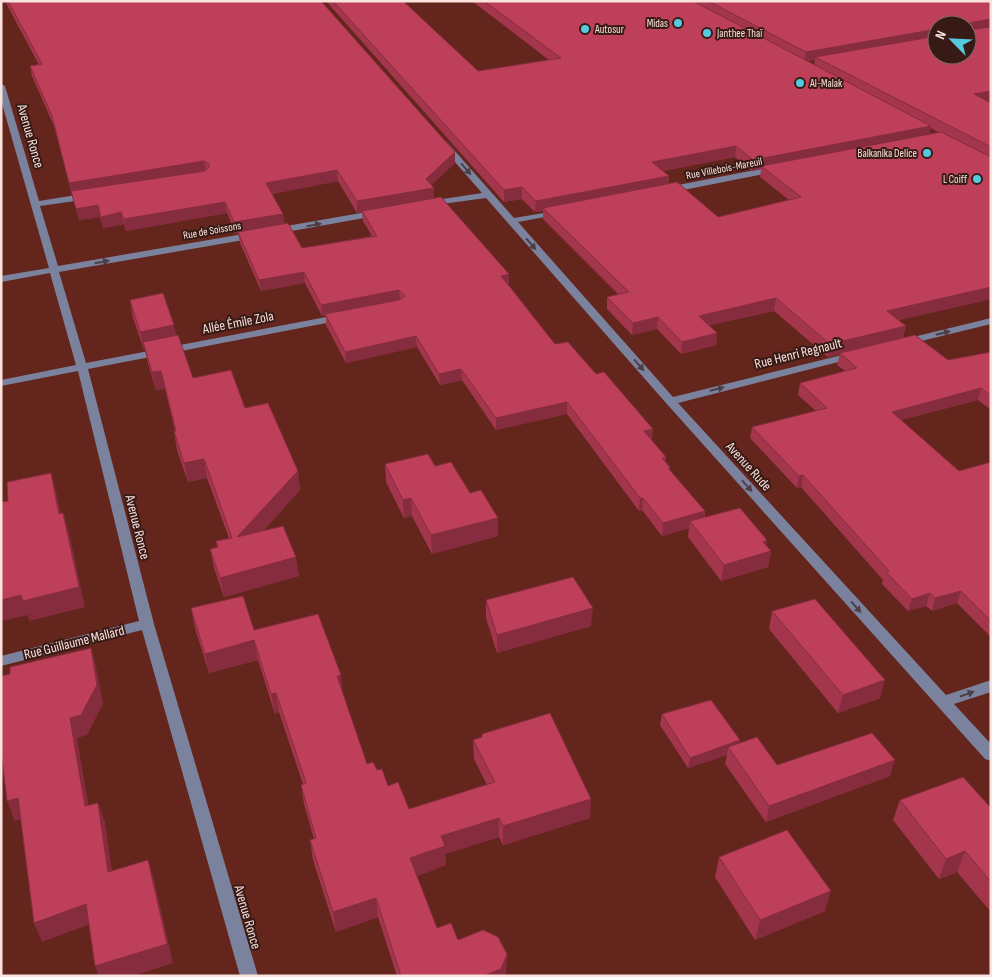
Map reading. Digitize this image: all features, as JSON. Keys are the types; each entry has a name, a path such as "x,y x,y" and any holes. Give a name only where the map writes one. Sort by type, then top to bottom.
{"street":[{"name":"Avenue Ronce","path":"1,86 82,367 147,624 249,976"},
{"name":"Avenue Rude","path":"435,134 670,401 991,755"},
{"name":"Rue Villebois-Mareuil","path":"660,192 785,168"},
{"path":"35,204 102,194"},
{"path":"422,206 486,194"},
{"name":"Rue de Soissons","path":"1,280 392,211"},
{"path":"511,221 563,211"},
{"name":"Allée Émile Zola","path":"1,383 351,315"},
{"path":"894,345 991,321"},
{"name":"Rue Henri Regnault","path":"670,401 865,352"},
{"name":"Rue Guillaume Mallard","path":"1,661 147,624"},
{"path":"943,702 991,686"}],"building":[{"path":"8,1 321,1 455,152 426,179 434,188 357,201 337,170 266,183 283,214 234,222 225,202 124,219 121,212 101,217 98,205 76,209 71,191 205,171 209,164 204,161 69,183 52,116 30,66 42,64"},
{"path":"333,1 403,1 478,71 561,58 484,1 693,1 931,126 753,160 736,146 652,162 669,176 536,201 522,187 504,190"},
{"path":"708,1 991,1 991,19 977,22 977,15 927,15 927,31 806,52"},
{"path":"991,27 991,91 974,94 991,103 991,147 815,57 927,38 927,65 977,65 977,29"},
{"path":"941,132 991,157 991,287 887,311 906,326 830,344 776,298 699,316 717,333 682,342 658,317 633,323 607,297 629,292 543,208 677,182 718,217 801,197 761,166"},
{"path":"441,197 509,274 501,276 555,344 568,342 596,374 604,372 653,429 644,431 666,457 662,458 670,467 668,468 705,511 663,523 643,498 640,498 567,402 496,418 461,369 439,374 416,336 345,352 325,314 399,300 405,296 399,290 321,305 304,272 259,280 238,232 288,223 302,248 377,236 362,211"},
{"path":"163,293 174,325 140,332 130,300"},
{"path":"178,335 193,378 231,370 245,408 268,403 298,471 237,537 283,526 296,557 220,578 210,549 218,547 216,541 232,538 204,459 184,463 174,431 176,431 161,371 152,372 143,342"},
{"path":"915,335 948,360 991,352 991,396 981,388 892,412 959,471 991,462 991,621 961,591 935,598 930,593 912,599 886,572 889,571 803,475 799,476 752,427 827,408 800,383 857,368 840,353"},
{"path":"428,454 435,466 451,462 470,493 481,490 498,518 431,535 411,498 403,500 385,464"},
{"path":"51,473 59,514 63,513 79,587 23,601 21,595 1,600 1,502 8,501 7,482"},
{"path":"740,508 767,540 763,542 771,551 724,565 690,521"},
{"path":"573,577 593,608 497,635 486,600"},
{"path":"243,596 254,630 318,614 341,675 337,676 367,764 373,762 377,770 382,769 388,786 398,782 409,809 495,782 473,740 482,737 482,734 550,713 591,799 503,826 499,818 441,836 445,846 410,858 437,928 451,923 458,940 483,930 498,937 507,954 501,969 483,976 401,976 376,898 333,912 310,840 316,838 301,785 306,783 276,693 271,694 254,640 205,654 191,608"},
{"path":"815,599 885,680 843,695 772,611"},
{"path":"91,648 97,685 81,715 70,718 85,806 98,803 108,872 148,860 167,944 95,966 86,904 34,923 18,798 7,801 1,750 1,676 10,674 10,667"},
{"path":"711,700 740,740 690,758 662,714"},
{"path":"872,733 895,760 769,806 728,747 757,737 777,765"},
{"path":"963,777 991,808 991,882 965,851 946,859 900,800"},
{"path":"787,830 831,891 760,920 719,857"}],"place":[{"name":"Midas","path":"678,23"},
{"name":"Autosur","path":"585,29"},
{"name":"Janthee Thaï","path":"707,33"},
{"name":"Al-Malak","path":"800,83"},
{"name":"Balkanika Delice","path":"927,153"},
{"name":"L Coiff","path":"977,179"}]}
